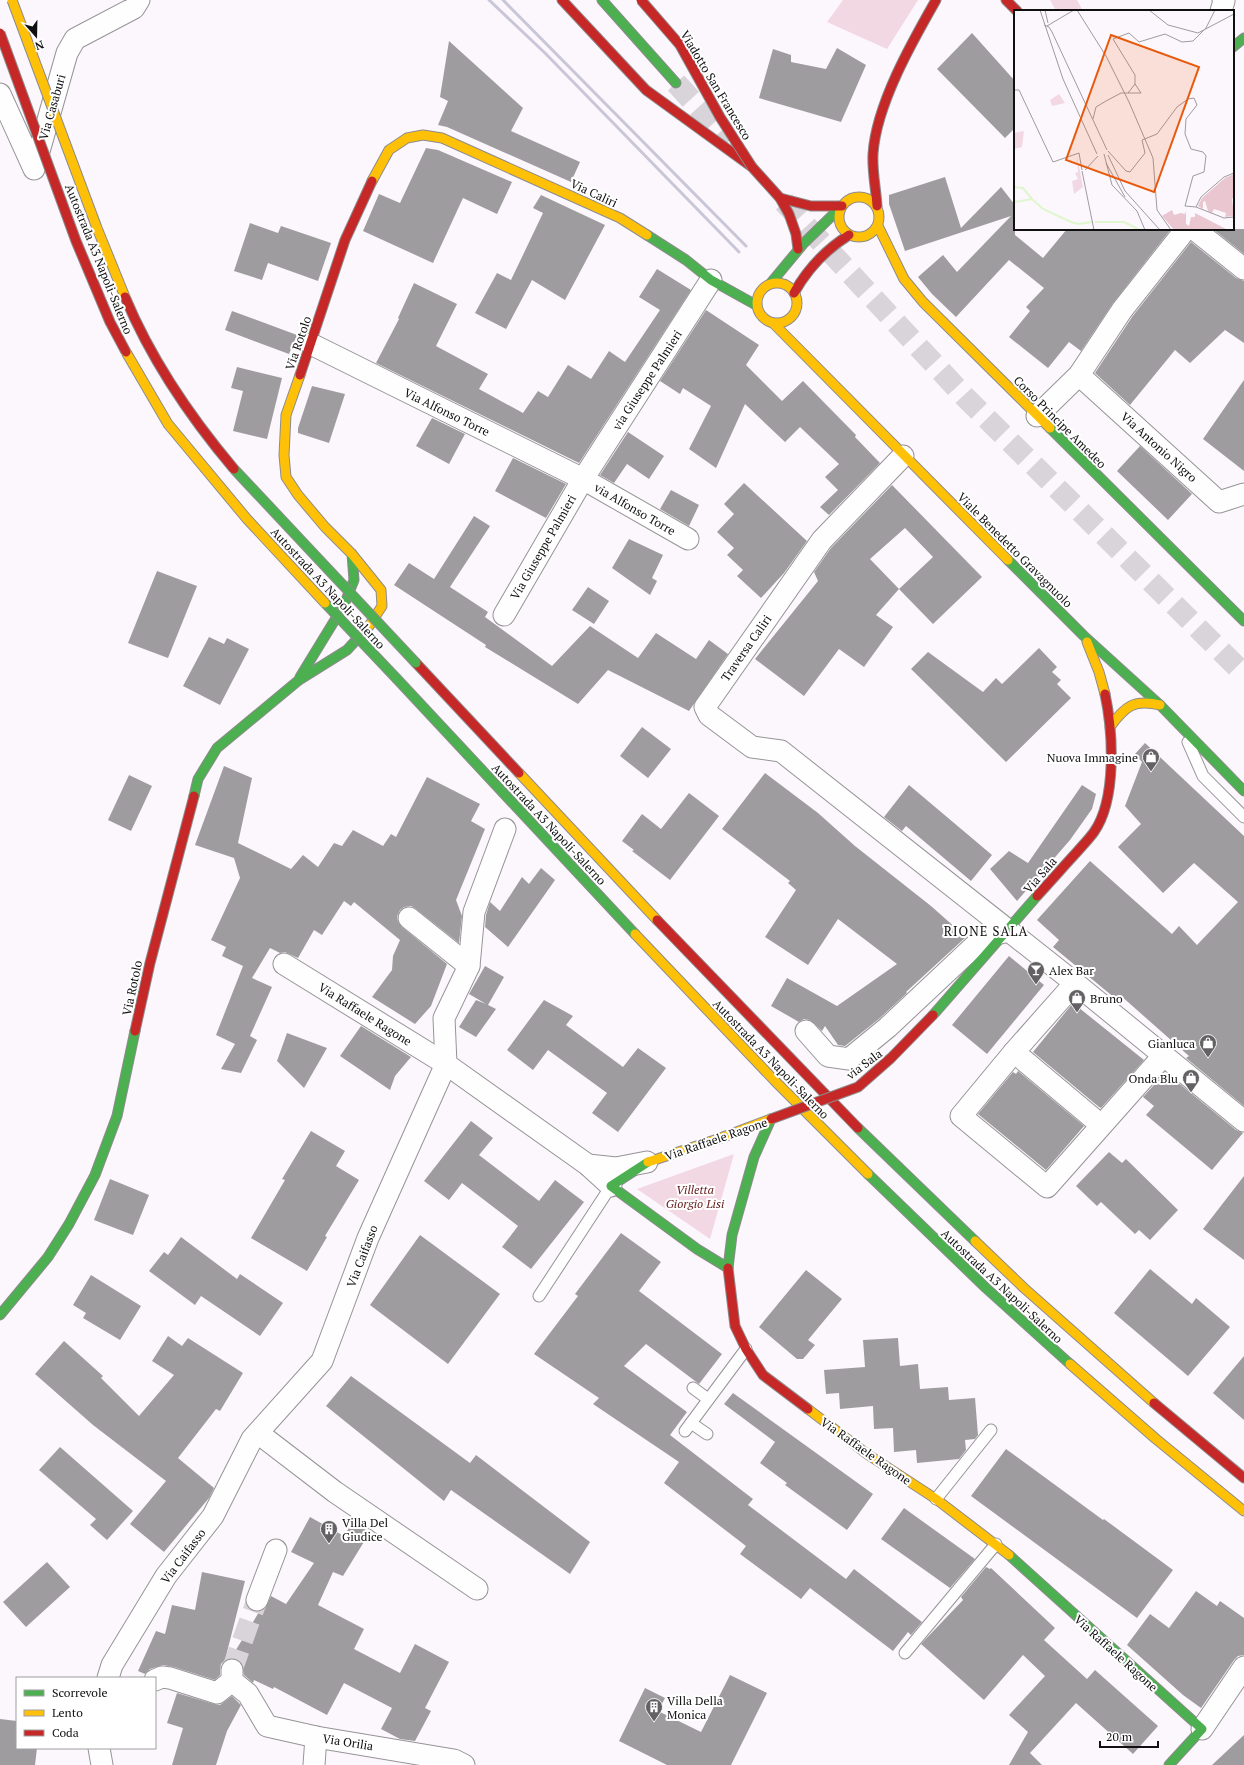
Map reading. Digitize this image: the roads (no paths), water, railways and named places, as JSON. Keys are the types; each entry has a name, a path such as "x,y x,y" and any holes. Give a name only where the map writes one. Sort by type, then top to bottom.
{"main road":[{"name":"Autostrada A3 Napoli-Salerno","path":"12,0 97,228 130,309 157,361 182,400 214,445 250,487 804,1074 925,1195 1005,1270 1092,1349 1244,1478"},
{"name":"Viadotto San Francesco","path":"562,0 646,90 752,167"},
{"path":"602,0 676,82"},
{"name":"Viadotto San Francesco","path":"641,0 680,45 720,117 752,167 780,198 789,214 796,234 798,249"},
{"name":"Corso Principe Amedeo","path":"936,0 912,42 883,109 876,136 874,155 877,206 880,219 878,226 904,279 923,302 1244,621"},
{"path":"1006,0 1016,10"},
{"path":"1018,0 1023,10"},
{"name":"Autostrada A3 Napoli-Salerno","path":"0,33 76,241 110,322 136,373 168,424 200,464 265,538 717,1022 905,1211 1062,1357 1244,1511"},
{"path":"1234,46 1244,38"},
{"name":"Via Caliri","path":"407,138 423,135 442,138 534,178 620,218 686,260 711,280 756,305 761,317 773,323"},
{"name":"Via Rotolo","path":"0,1315 48,1257 69,1224 95,1175 117,1116 150,963 198,779 217,748 299,680 347,650 365,631 382,606 381,590 352,554 326,528 298,495 286,477 284,454 286,415 311,344 344,240 371,182 389,150 407,138"},
{"name":"Corso Principe Amedeo","path":"865,173 874,155"},
{"path":"853,198 859,185"},
{"name":"Viadotto San Francesco","path":"780,198 800,205 817,208 842,206"},
{"path":"756,305 760,292 770,284 819,226 847,201 853,198 866,198 877,206"},
{"path":"842,206 840,212 840,225 849,235 862,237 874,232 878,226"},
{"path":"794,293 806,272 816,260 834,244 849,235"},
{"path":"770,284 784,284 794,293 797,299 795,312 786,322 773,323"},
{"name":"Viale Benedetto Gravagnuolo","path":"773,323 903,456 1084,636 1160,705 1244,791"},
{"name":"Via Rotolo","path":"299,680 344,605 354,580 352,554"},
{"name":"Via Sala","path":"933,1015 1094,832 1105,810 1110,782 1110,727 1104,688 1098,668 1084,636"},
{"path":"1110,727 1117,716 1141,701 1160,705"},
{"name":"via Sala","path":"771,1119 858,1087 892,1058 933,1015"},
{"name":"Via Raffaele Ragone","path":"728,1268 697,1249 611,1186 649,1161 718,1140 771,1119"},
{"name":"Via Raffaele Ragone","path":"771,1119 754,1157 732,1235 728,1268 735,1326 746,1349 763,1375 867,1454 936,1499 996,1544 1202,1729"},
{"path":"1169,1765 1202,1729"}],"street":[{"name":"Via Casaburi","path":"0,94 34,169 67,53 75,39 134,8 139,0"},
{"path":"1221,10 1223,0"},
{"path":"1037,416 1079,375 1122,310 1185,230"},
{"path":"1195,230 1244,269"},
{"name":"via Giuseppe Palmieri","path":"583,479 711,280"},
{"name":"Via Alfonso Torre","path":"311,344 583,479"},
{"name":"Via Antonio Nigro","path":"1079,375 1219,502 1244,494"},
{"name":"Traversa Caliri","path":"903,456 822,540 704,707 708,716 752,747 781,751 848,802 1008,931"},
{"name":"via Alfonso Torre","path":"583,479 688,539"},
{"name":"Via Giuseppe Palmieri","path":"504,615 583,479"},
{"path":"446,1064 444,1018 470,966 474,912 505,829"},
{"path":"409,918 470,966"},
{"path":"806,1031 828,1056 849,1059 888,1027 984,937 1008,931 1075,983 1244,1121"},
{"name":"Via Raffaele Ragone","path":"284,964 446,1064 588,1165 611,1186"},
{"path":"1075,983 1014,1052 961,1116 1047,1187 1164,1055"},
{"path":"1014,1052 1101,1125"},
{"name":"Via Caifasso","path":"108,1677 112,1665 166,1576 213,1516 252,1439 322,1361 368,1238 446,1064"},
{"path":"588,1165 616,1168 649,1161"},
{"path":"258,1433 335,1492 477,1589"},
{"path":"256,1600 276,1550"},
{"path":"1202,1729 1244,1667"},
{"name":"Via Orilia","path":"156,1680 162,1677 170,1678 217,1693 232,1675 248,1694 267,1726 316,1737 454,1760 464,1765"},
{"path":"314,1765 316,1737"},
{"path":"99,1749 102,1765"}],"lane":[{"path":"1181,726 1203,776 1244,817"},
{"name":"Via Raffaele Ragone","path":"539,1296 611,1186"},
{"path":"707,1434 688,1427 746,1349"},
{"path":"693,1388 708,1399"},
{"path":"936,1499 991,1430"},
{"path":"904,1653 996,1544"}],"tunnel":[{"path":"676,83 729,141"},
{"path":"784,202 964,396 1244,674"},
{"path":"232,1670 257,1600"}],"railway":[{"path":"489,0 545,53 739,252"},
{"path":"503,0 746,246"}],"place":[{"name":"Nuova Immagine","path":"1151,772"},
{"name":"Alex Bar","path":"1036,985"},
{"name":"Bruno","path":"1077,1013"},
{"name":"Gianluca","path":"1208,1058"},
{"name":"Onda Blu","path":"1191,1093"},
{"name":"Villa Del Giudice","path":"329,1544"},
{"name":"Villa Della Monica","path":"654,1722"}],"district":[{"name":"RIONE SALA","path":"986,931"}],"park label":[{"name":"Villetta Giorgio Lisi","path":"695,1196"}]}
